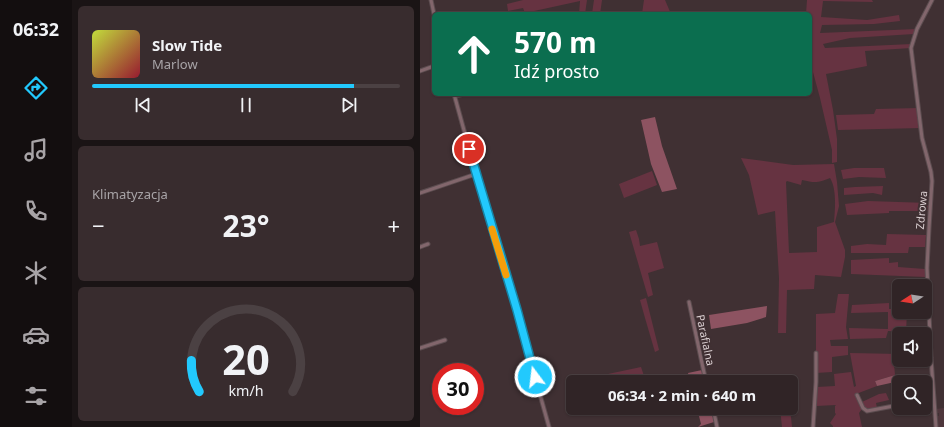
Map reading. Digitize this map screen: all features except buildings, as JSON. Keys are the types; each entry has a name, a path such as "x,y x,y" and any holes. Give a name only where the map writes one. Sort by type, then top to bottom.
{"street":[{"path":"431,0 434,12"},
{"name":"Zdrowa","path":"932,0 917,28 911,48 922,138 932,181 928,228 927,268 933,402 936,427"},
{"path":"420,71 432,67"},
{"path":"454,96 549,427"},
{"path":"420,193 476,174"},
{"path":"420,247 428,244"},
{"name":"Parafialna","path":"689,302 705,375"},
{"path":"420,348 445,340"},
{"path":"813,427 816,353"},
{"path":"857,395 863,408 867,411 892,406"},
{"path":"714,415 717,427"}],"shaded area":[{"path":"523,0 587,0 585,12 579,12 580,1 530,12 525,12 523,8 508,11 507,4"},
{"path":"594,0 602,0 600,12 592,12"},
{"path":"644,0 665,0 670,12 642,12"},
{"path":"807,0 872,0 873,2 823,1 821,17 867,20 899,15 900,21 874,24 822,25 820,33 917,29 914,34 850,38 823,44 825,48 912,44 911,48 865,51 867,66 826,74 837,139 837,162 832,163 832,150 812,68 812,12 806,12"},
{"path":"919,108 921,128 838,130 836,115 874,114 876,109"},
{"path":"655,117 662,146 677,189 662,192 651,164 641,120"},
{"path":"741,158 793,165 834,164 839,206 835,222 845,250 841,277 815,275 814,289 787,290 786,333 778,333 779,278 775,211 758,215 749,175","holes":["830,178 835,199 834,222 817,227 817,252 789,253 786,182 801,185 802,180 816,182"]},
{"path":"854,168 884,168 886,178 859,177 843,179 841,170"},
{"path":"652,171 657,185 624,198 619,184"},
{"path":"883,186 882,195 873,193 844,195 844,188"},
{"path":"868,201 929,203 928,211 889,211 889,213 847,215 845,204"},
{"path":"636,230 640,246 657,242 664,268 648,273 653,295 648,297 629,232"},
{"path":"887,234 926,235 925,247 909,247 908,253 851,253 851,246 867,244 886,245"},
{"path":"889,258 889,263 898,262 898,267 925,269 926,277 851,274 851,260"},
{"path":"838,294 849,294 846,327 848,339 830,340 831,346 848,346 848,355 832,357 832,372 816,373 816,314 835,313"},
{"path":"646,298 659,350 655,352 640,300"},
{"path":"889,303 889,309 892,309 892,319 907,319 906,327 892,327 892,331 888,331 886,338 850,339 849,328 888,329 888,312 851,313 852,305"},
{"path":"767,306 766,317 747,323 711,329 709,315"},
{"path":"850,353 892,354 892,367 894,367 895,375 875,381 877,386 856,394 862,409 859,413 862,427 833,427 830,423 836,414 836,405 816,406 817,387 835,386 834,374 851,372 854,387 856,386"},
{"path":"641,367 644,375 603,375"},
{"path":"702,370 703,375 688,375 688,373"},
{"path":"892,376 892,383 877,386 875,381"},
{"path":"886,393 889,400 876,403 877,408 866,410 862,402 879,394"},
{"path":"944,408 944,427 937,427 936,416 939,416 939,413 936,413 936,409"},
{"path":"699,415 712,415 714,422 698,427 701,424"},
{"path":"781,415 791,415 792,427 782,427"}],"slow traffic":[{"path":"492,229 506,275"}],"route":[{"path":"469,149 517,310 535,377"}]}
